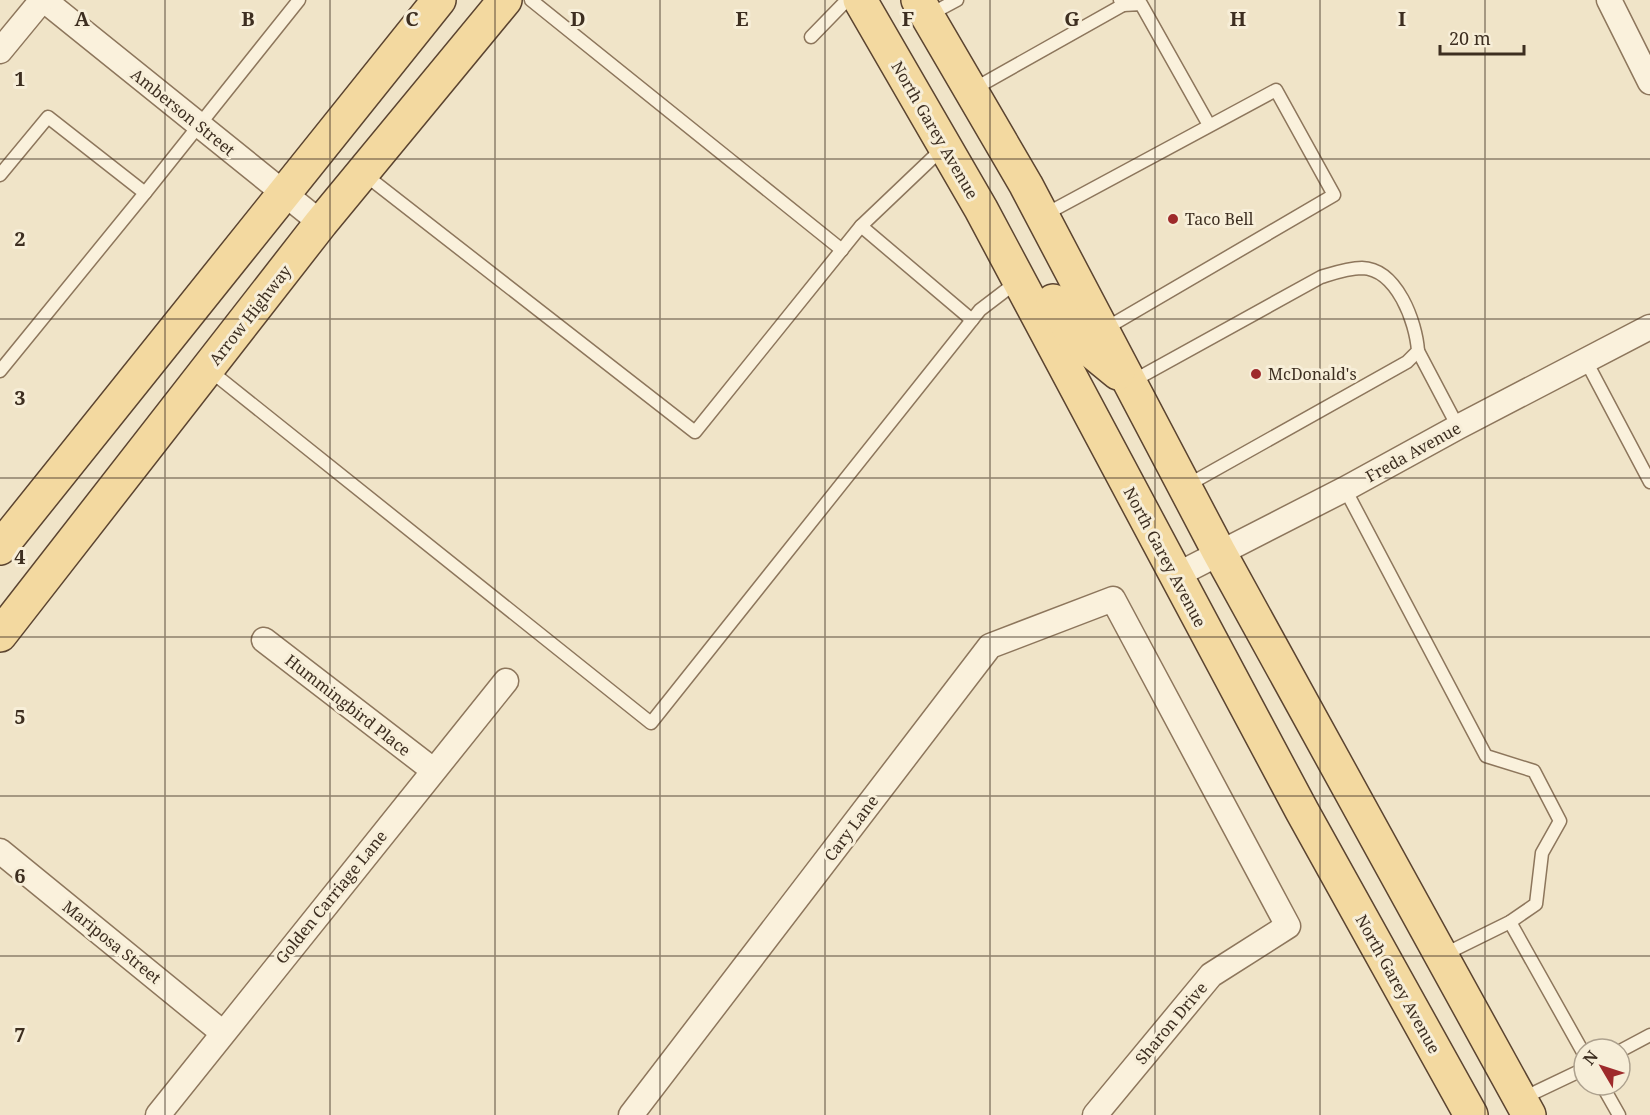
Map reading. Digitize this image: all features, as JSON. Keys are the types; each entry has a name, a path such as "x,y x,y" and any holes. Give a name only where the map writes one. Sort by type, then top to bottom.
{"main road":[{"path":"0,548 439,0"},
{"name":"Arrow Highway","path":"0,634 321,223 505,0"},
{"name":"North Garey Avenue","path":"860,0 981,209 1175,576 1471,1115"},
{"path":"923,8 1042,216 1219,552 1525,1107"},
{"path":"907,81 959,130 994,195 1042,216"},
{"path":"1018,280 1050,296 1074,337 1130,382"},
{"path":"1366,926 1442,956"}],"street":[{"path":"0,51 43,0"},
{"name":"Amberson Street","path":"43,0 321,223"},
{"path":"1609,0 1650,82"},
{"name":"Freda Avenue","path":"1175,576 1345,489 1650,327"},
{"name":"Cary Lane","path":"631,1115 990,646 1113,599 1288,926"},
{"name":"Hummingbird Place","path":"264,640 433,770"},
{"name":"Golden Carriage Lane","path":"158,1115 506,681"},
{"name":"Mariposa Street","path":"0,851 223,1033"},
{"name":"Sharon Drive","path":"1095,1115 1211,975 1288,926"}],"lane":[{"path":"0,371 145,194 299,0"},
{"path":"531,0 842,250"},
{"path":"810,37 847,0"},
{"path":"923,8 957,0"},
{"path":"971,91 1121,3 1141,4 1209,125"},
{"path":"1042,216 1276,90 1334,195 1102,330"},
{"path":"0,176 48,117 145,194"},
{"path":"363,173 695,432 861,226 945,146"},
{"path":"861,226 972,320"},
{"path":"1130,382 1320,277 1343,270 1363,268 1380,274 1392,282 1415,324 1418,351 1458,428"},
{"path":"208,369 651,723 980,310 1018,280"},
{"path":"1185,487 1407,362 1418,351"},
{"path":"1586,361 1650,482"},
{"path":"1345,489 1486,756 1534,771 1560,821 1542,853 1536,904 1510,922 1442,956"},
{"path":"1510,922 1574,1037"},
{"path":"1632,1045 1650,1035"},
{"path":"1525,1107 1572,1077"},
{"path":"1609,1097 1619,1115"}],"place":[{"name":"Taco Bell","path":"1173,219"},
{"name":"McDonald's","path":"1256,374"}]}
